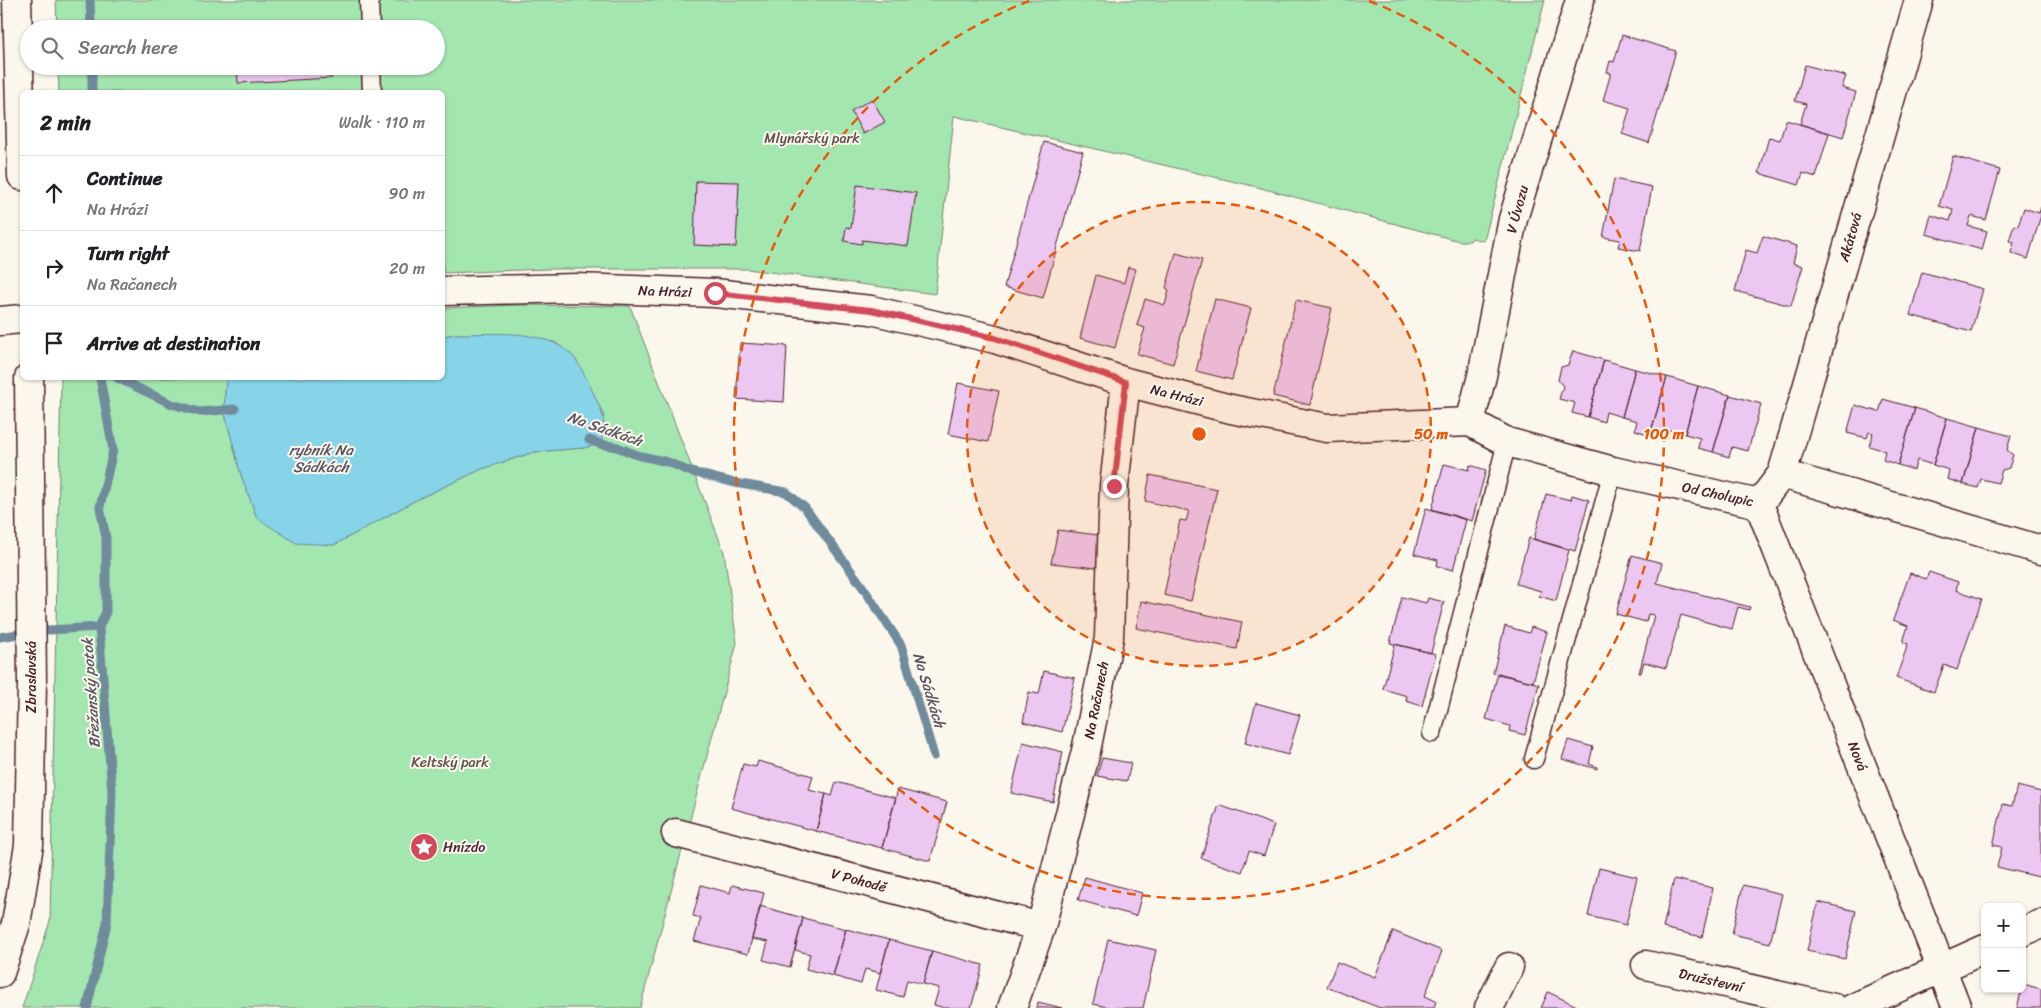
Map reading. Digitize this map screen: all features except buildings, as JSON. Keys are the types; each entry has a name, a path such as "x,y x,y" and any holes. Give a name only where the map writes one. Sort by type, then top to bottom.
{"street":[{"path":"17,0 20,106"},
{"name":"V Úvozu","path":"1470,422 1482,376 1513,218 1580,0"},
{"name":"Akátová","path":"1782,474 1919,0"},
{"name":"Na Hrázi","path":"445,291 577,288 715,293 871,310 995,338 1126,382 1231,409 1327,428 1470,422"},
{"path":"0,321 20,319"},
{"name":"Zbraslavská","path":"0,973 16,924 29,845 32,683 29,380"},
{"name":"Na Račanech","path":"1012,1008 1041,927 1086,752 1109,638 1114,486 1126,382"},
{"name":"Od Cholupic","path":"1470,422 1507,442 1613,471 1759,504 1782,474"},
{"path":"1782,474 2041,550"},
{"name":"Nová","path":"1759,504 1957,1008"},
{"name":"V Pohodě","path":"676,833 1041,927"},
{"path":"2026,930 2041,924"},
{"path":"1853,1008 1981,951"},
{"name":"Družstevní","path":"1646,965 1834,1008"},
{"path":"1489,1008 1508,967"}],"lane":[{"path":"369,0 370,20"},
{"path":"371,75 372,90"},
{"path":"1432,733 1507,442"},
{"path":"1534,759 1613,471"}],"green space":[{"name":"Mlynářský park","path":"56,0 1545,0 1484,241 1472,238 1470,241 1459,241 1257,187 954,116 935,294 747,269 547,269 445,273 445,90 59,90 58,75 445,75 445,20 57,20"},
{"name":"Keltský park","path":"516,305 630,306 724,552 737,643 640,1008 22,1008 50,921 61,380 226,380 224,410 241,475 257,518 334,545 420,498 482,469 534,452 584,448 604,416 584,374 572,356 555,342 457,334 445,336 445,308"}],"water":[{"name":"rybník Na Sádkách","path":"502,333 532,336 559,346 571,354 583,371 603,416 604,429 600,444 584,448 534,452 482,469 420,498 334,545 296,543 257,518 241,475 224,410 226,380 445,380 445,336"}],"waterway":[{"name":"Břežanský potok","path":"90,0 91,20"},
{"name":"Břežanský potok","path":"92,75 92,90"},
{"name":"Břežanský potok","path":"87,1008 107,923 112,792 99,627 106,612 106,538 100,507 113,450 100,380"},
{"name":"Na Sádkách","path":"121,380 172,404 200,412 235,409"},
{"name":"Na Sádkách","path":"589,440 617,447 637,455 668,462 688,471 735,483 786,492 805,508 862,586 901,645 934,756"},
{"path":"49,630 99,627"},
{"path":"0,637 18,634"}],"place":[{"name":"Hnízdo","path":"424,847"}],"route":[{"path":"715,293 871,310 995,338 1126,382 1114,486"}]}
